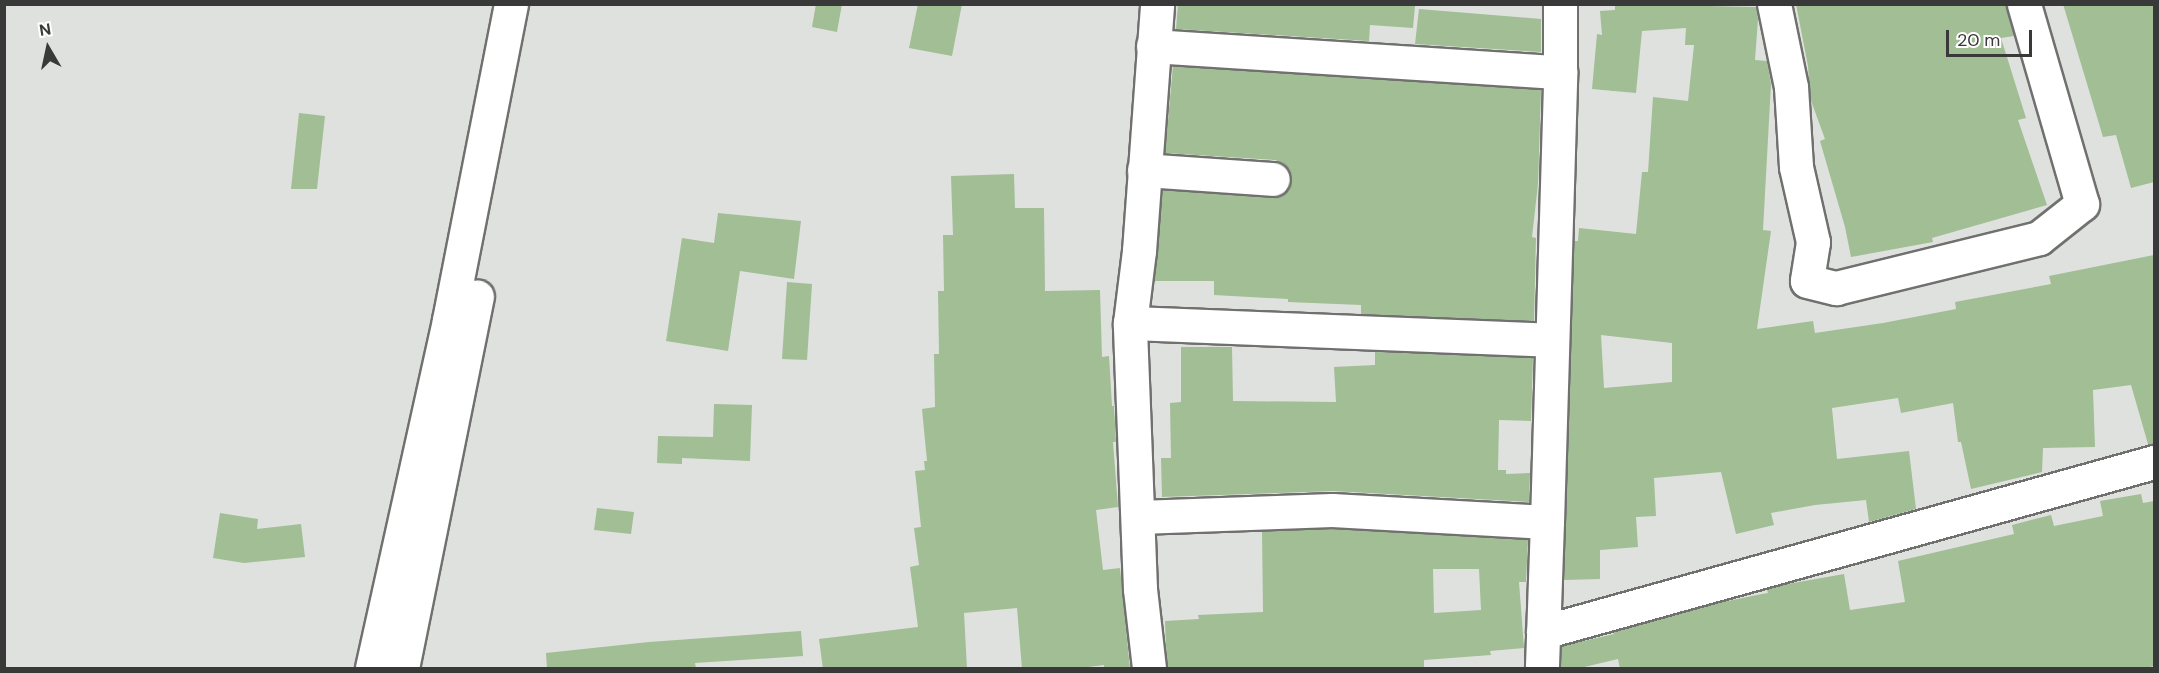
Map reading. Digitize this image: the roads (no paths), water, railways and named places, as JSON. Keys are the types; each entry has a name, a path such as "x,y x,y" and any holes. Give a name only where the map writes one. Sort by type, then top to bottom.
{"street":[{"path":"372,669 450,320 511,4"},
{"path":"402,669 534,4"},
{"path":"1149,669 1140,589 1130,322 1138,251 1157,4"},
{"path":"1542,669 1560,72 1560,4"},
{"path":"1774,4 1791,87 1796,167 1812,242 1807,281 1836,288 2039,238 2082,204 2024,4"},
{"path":"1153,46 1560,72"},
{"path":"1144,170 1273,179"},
{"path":"1130,322 1552,340"},
{"path":"1543,632 2154,462"},
{"path":"1139,517 1332,510 1547,522"}]}
